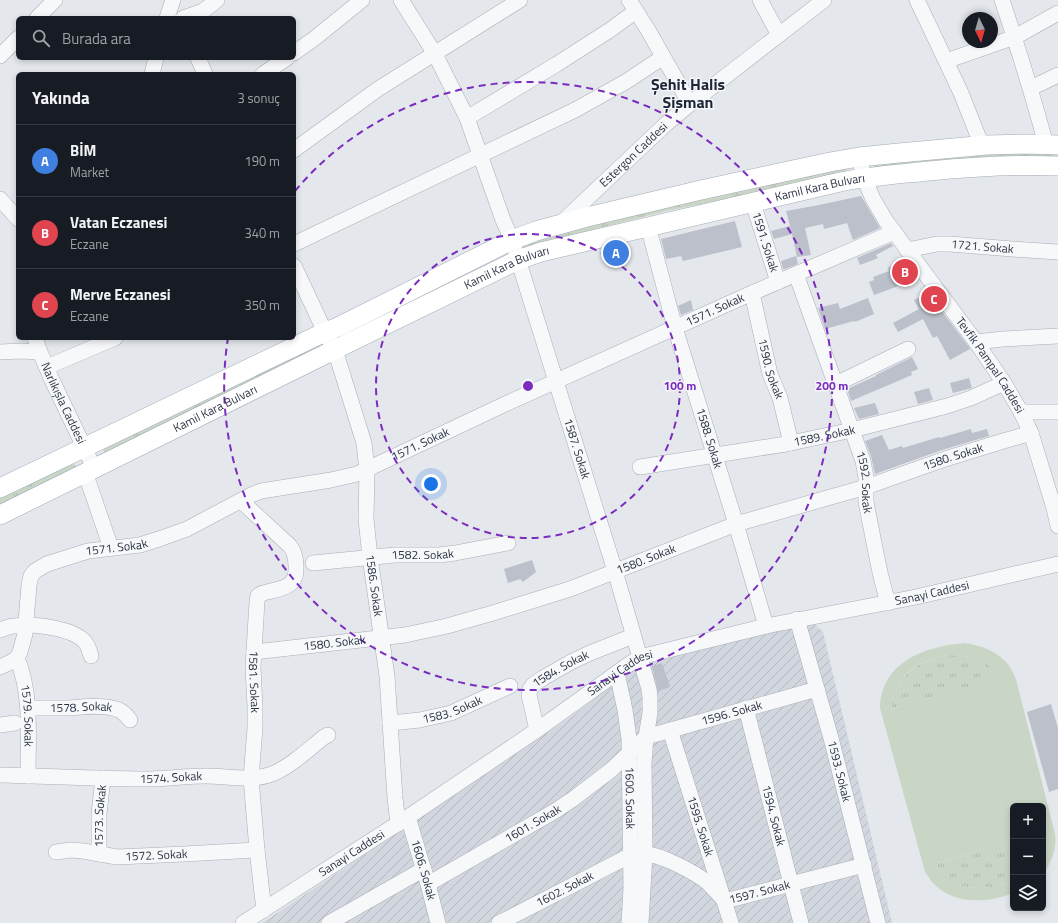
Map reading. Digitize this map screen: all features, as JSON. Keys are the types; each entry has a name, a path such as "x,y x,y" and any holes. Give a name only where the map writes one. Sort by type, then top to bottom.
{"main road":[{"name":"Kamil Kara Bulvarı","path":"0,488 338,327 512,240 536,231 587,216 830,162 859,157 899,152 988,145 1052,145"},
{"name":"Kamil Kara Bulvarı","path":"0,515 518,260 549,249 864,178 1006,165 1058,166"}],"street":[{"path":"39,16 55,0"},
{"path":"168,16 173,0"},
{"path":"190,16 203,12 217,0"},
{"path":"296,52 316,38 362,0"},
{"name":"1587. Sokak","path":"401,0 435,54 467,118 503,220 512,240 615,571 646,678 650,697 650,713 646,737 638,854"},
{"path":"296,149 378,89 520,0"},
{"path":"760,0 779,35"},
{"name":"Estergon Caddesi","path":"560,224 666,124 824,0"},
{"path":"917,0 961,93 982,146"},
{"path":"1002,0 1031,88 1052,145"},
{"path":"467,118 610,30 633,5 690,104"},
{"path":"946,61 1015,37 1058,13"},
{"path":"0,56 16,40"},
{"path":"296,243 575,110 627,81 663,57"},
{"path":"152,72 156,60"},
{"path":"199,60 205,72"},
{"path":"266,72 284,60"},
{"path":"1031,88 1058,75"},
{"name":"Tevfik Pampal Caddesi","path":"859,157 864,178 880,211 907,250 976,342 1004,383 1021,412 1031,433 1058,526"},
{"path":"0,199 16,217"},
{"name":"1591. Sokak","path":"753,203 778,282"},
{"name":"1588. Sokak","path":"648,226 675,328 766,626"},
{"name":"1571. Sokak","path":"16,658 25,634 28,585 31,576 35,571 47,564 88,551 140,544 173,535 261,491 357,474 501,406 752,293 894,232"},
{"name":"1721. Sokak","path":"907,250 937,244 950,244 1058,252"},
{"name":"1586. Sokak","path":"296,270 334,350 364,443 367,470 366,519 387,676 394,792 403,820"},
{"name":"1592. Sokak","path":"796,274 863,461 866,477 866,502 881,577 888,603"},
{"name":"1590. Sokak","path":"752,293 770,374 780,398 790,443"},
{"path":"976,342 1003,338 1058,336"},
{"path":"47,367 110,340"},
{"path":"0,352 21,351 38,345"},
{"name":"Narlıkışla Caddesi","path":"38,345 85,448 111,548"},
{"path":"836,384 908,349"},
{"name":"1589. Sokak","path":"640,467 790,443 852,430 946,406 971,398 1004,383"},
{"path":"1021,412 1058,412"},
{"name":"1580. Sokak","path":"254,652 405,635 493,613 570,589 736,524 866,487 945,459 1031,433"},
{"path":"241,501 294,550 313,563"},
{"name":"1582. Sokak","path":"296,570 313,563 417,554 440,555 508,543"},
{"path":"294,550 296,570"},
{"name":"Sanayi Caddesi","path":"248,922 537,730 640,657 797,619 888,603 978,584 1058,564"},
{"name":"1581. Sokak","path":"264,910 251,778 255,728 253,667 257,602 258,596 262,593 289,585 296,577 296,570"},
{"name":"1593. Sokak","path":"797,619 864,865 878,923"},
{"path":"0,630 26,625 65,630 75,634 86,643 91,656"},
{"name":"1584. Sokak","path":"537,730 529,695 530,689 533,685 571,662 633,636"},
{"path":"0,667 12,662 16,658"},
{"name":"1579. Sokak","path":"16,658 22,673 28,708 28,776"},
{"name":"1600. Sokak","path":"617,673 627,723 638,854 631,888 630,923"},
{"name":"1583. Sokak","path":"390,723 420,720 451,713 510,686"},
{"name":"1596. Sokak","path":"646,737 817,689"},
{"name":"1578. Sokak","path":"28,708 107,707 120,710 130,720"},
{"name":"1594. Sokak","path":"746,708 801,923"},
{"name":"1595. Sokak","path":"670,730 731,923"},
{"name":"1574. Sokak","path":"0,775 146,779 207,776 251,778 263,777 281,770 328,735"},
{"name":"1601. Sokak","path":"428,884 555,811 591,786 630,753 646,737"},
{"name":"1573. Sokak","path":"99,854 99,814 103,778"},
{"name":"1606. Sokak","path":"403,820 424,869 438,923"},
{"name":"1572. Sokak","path":"56,852 72,850 117,857 257,850"},
{"path":"638,854 644,885 641,923"},
{"name":"1597. Sokak","path":"638,854 652,854 690,872 708,883 725,901 864,865"},
{"name":"1602. Sokak","path":"499,923 638,854"},
{"path":"329,923 424,869"}],"shaded area":[{"path":"811,621 823,632 892,923 262,923 575,714 635,667 776,628"}],"green space":[{"path":"1058,152 1058,158 875,168 874,166 874,163 942,155"},
{"path":"846,168 847,172 666,211 526,248 523,248 522,245 596,222"},
{"path":"319,345 321,347 105,453 103,450 104,449"},
{"path":"71,464 75,465 76,469 0,505 0,498"},
{"path":"964,643 977,645 996,653 1010,667 1016,679 1055,834 1053,855 1046,868 1046,803 1010,803 1010,842 937,863 940,873 944,879 961,886 984,888 1010,881 1010,894 993,899 972,900 951,896 934,884 925,872 880,708 883,692 888,679 897,668 907,660 934,648","holes":["949,655 971,657 990,666 999,678 892,709 893,696 901,681 918,665"]},
{"path":"949,655 978,659 990,666 1000,678 892,709 894,693 906,675 926,662"},
{"path":"1010,842 1010,881 1006,883 984,888 961,886 944,879 940,873 937,863"}],"building":[{"path":"861,196 880,228 853,240 847,223 824,229 823,224 805,228 811,255 797,257 792,234 774,239 771,231 790,226 786,211"},
{"path":"735,221 742,247 683,261 681,256 666,259 661,239"},
{"path":"891,243 893,246 876,255 878,258 860,265 857,258"},
{"path":"796,256 798,264 783,269 781,261"},
{"path":"903,259 913,276 896,287 874,295 869,282 874,280 873,277 889,271 888,268"},
{"path":"928,293 970,349 950,360 937,336 933,338 923,319 898,332 893,323 919,309 914,300"},
{"path":"868,298 874,314 855,322 854,321 825,329 818,308 838,303 840,309"},
{"path":"691,300 693,310 681,315 678,306"},
{"path":"912,357 918,369 911,372 912,375 851,401 847,389"},
{"path":"969,378 972,388 953,393 950,383"},
{"path":"929,388 933,400 918,404 914,392"},
{"path":"875,403 879,414 859,419 854,408"},
{"path":"971,429 972,433 987,429 989,436 942,450 875,474 871,456 865,441 882,435 889,450 902,446 903,448"},
{"path":"532,560 536,572 523,582 520,579 508,583 504,569"},
{"path":"662,663 670,687 658,691 652,666"},
{"path":"1051,704 1058,728 1058,789 1049,792 1027,712"}],"place":[{"name":"BİM","path":"616,253"},
{"name":"Vatan Eczanesi","path":"905,272"},
{"name":"Merve Eczanesi","path":"934,299"}],"district":[{"name":"Şehit Halis Şişman","path":"688,93"}]}
